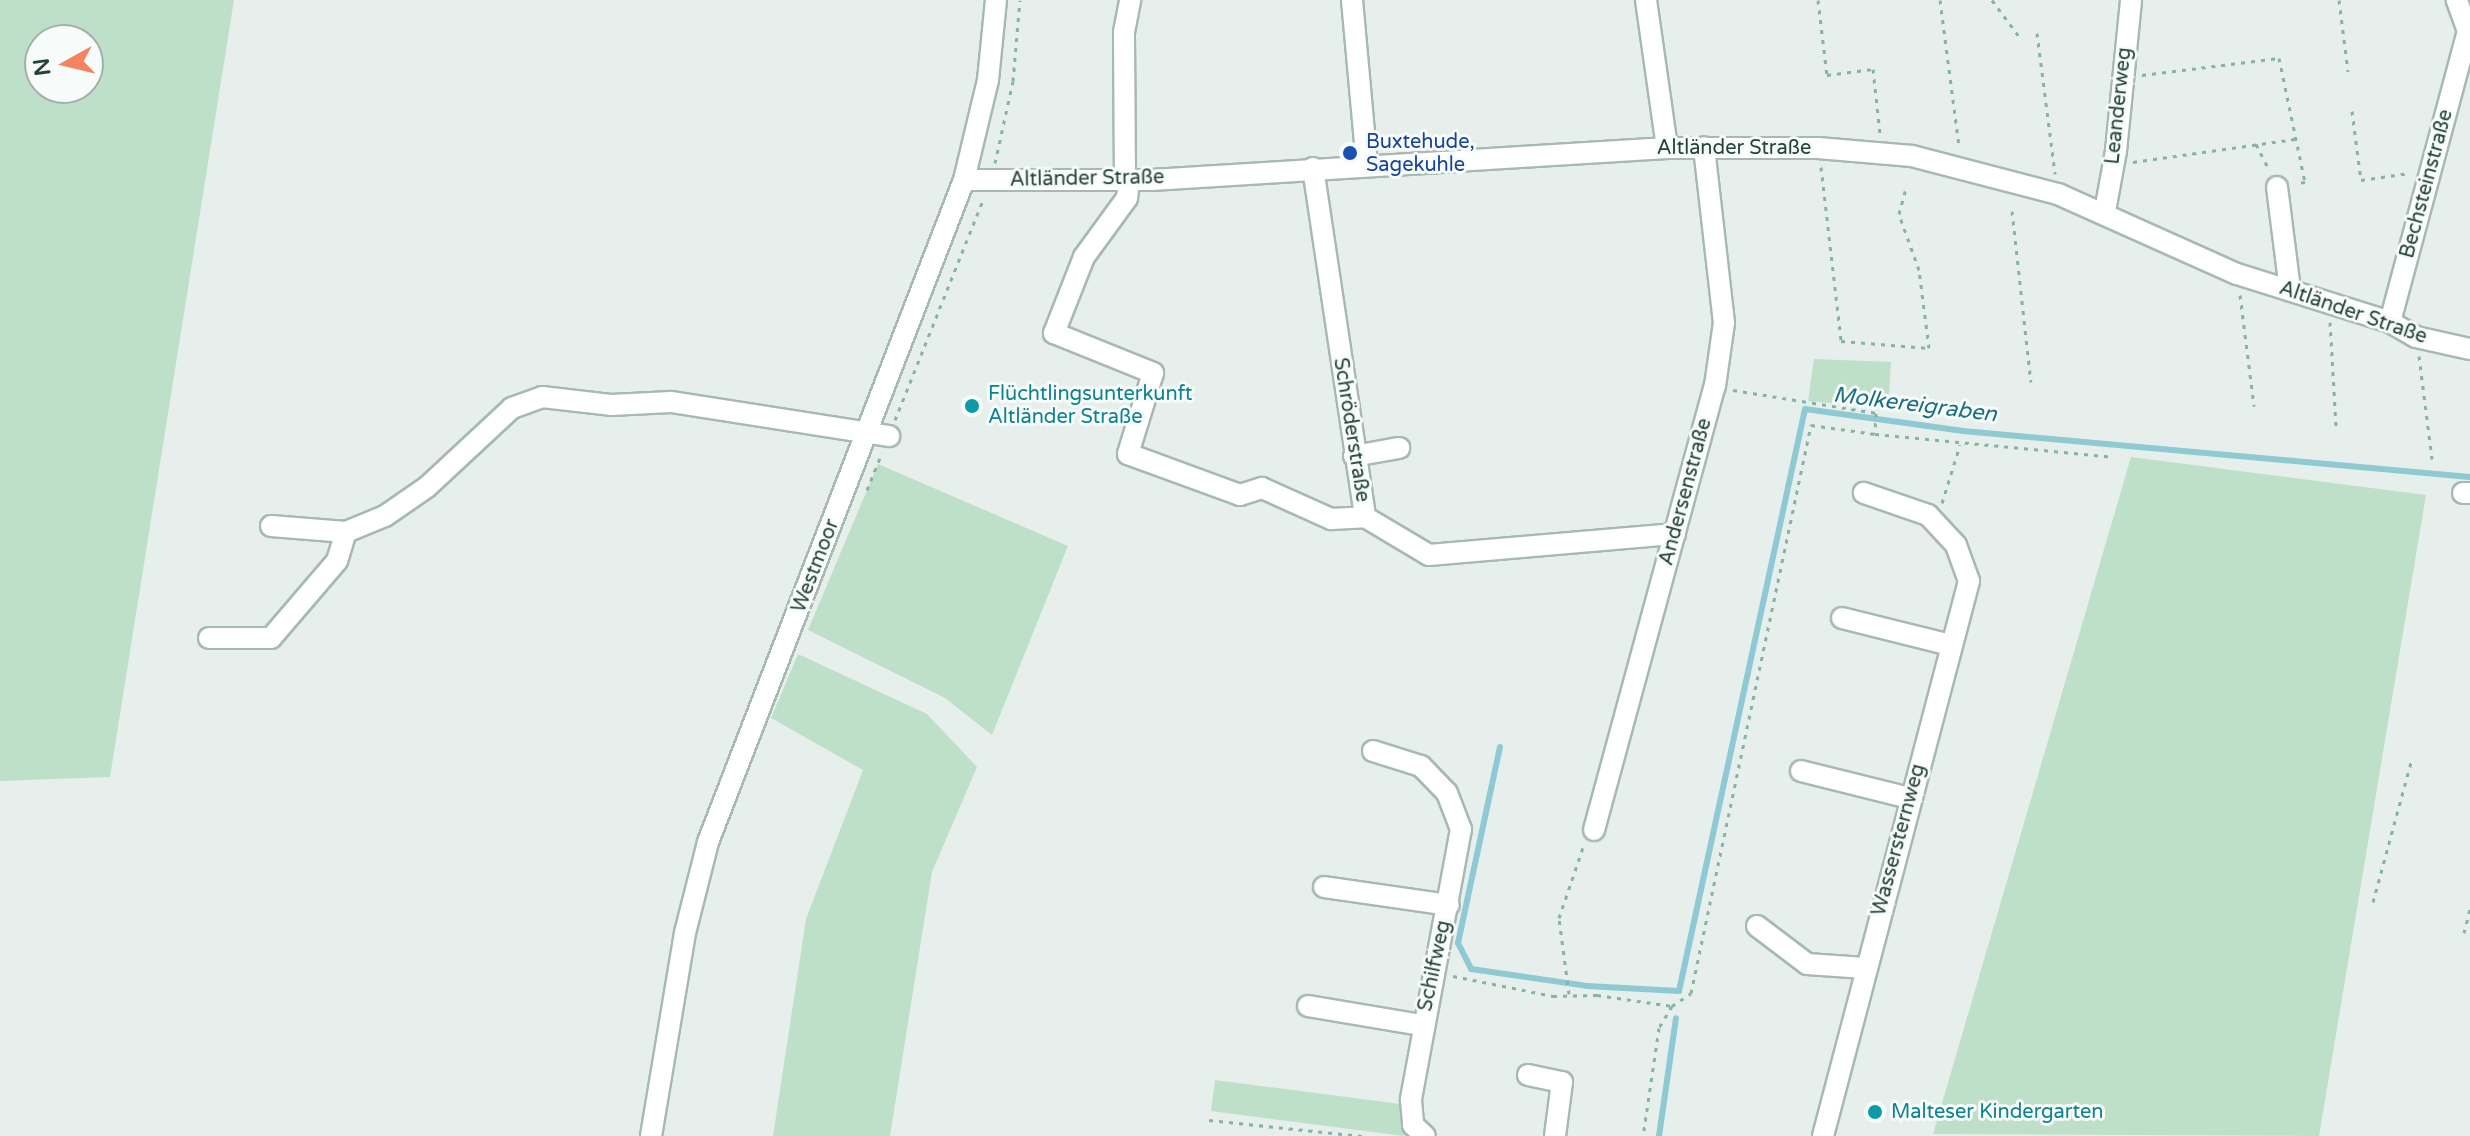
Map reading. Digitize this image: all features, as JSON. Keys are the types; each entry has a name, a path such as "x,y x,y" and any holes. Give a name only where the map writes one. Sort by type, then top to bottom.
{"street":[{"name":"Westmoor","path":"651,1136 685,933 708,842 879,434 964,180 988,80 996,0"},
{"path":"1130,0 1124,32 1127,180 1123,205 1084,257 1054,333 1153,373 1128,454 1240,495 1262,488 1331,519 1365,517"},
{"path":"1352,0 1367,164"},
{"path":"1646,0 1667,148"},
{"name":"Leanderweg","path":"2105,211 2116,151 2131,0"},
{"name":"Bechsteinstraße","path":"2390,322 2468,31 2457,0"},
{"name":"Andersenstraße","path":"1594,830 1715,386 1724,323 1704,147"},
{"name":"Altländer Straße","path":"964,180 1127,180 1667,148 1818,148 1883,153 1961,167 2058,194 2105,211 2237,274 2390,322 2416,337 2470,349"},
{"name":"Schröderstraße","path":"1313,168 1365,517 1429,555 1675,534"},
{"path":"2277,187 2290,290"},
{"path":"271,526 346,532 385,516 416,494 512,408 542,397 611,405 671,402 879,434"},
{"path":"1354,456 1399,448"},
{"name":"Wassersternweg","path":"1823,1136 1909,798 1969,581 1956,545 1928,515 1864,493"},
{"path":"209,638 271,638 337,561 346,532"},
{"path":"1842,618 1950,645"},
{"name":"Schilfweg","path":"1373,751 1421,766 1447,793 1461,829 1449,905 1422,1025 1411,1100 1413,1125 1425,1136"},
{"path":"1801,771 1909,798"},
{"path":"1324,887 1449,905"},
{"path":"1757,926 1807,964 1865,968"},
{"path":"1308,1006 1422,1025"},
{"path":"1528,1075 1562,1082 1555,1136"}],"path":[{"path":"991,180 1013,81 1020,0"},
{"path":"1818,0 1827,75 1873,69 1883,153"},
{"path":"1940,0 1961,167"},
{"path":"1992,0 2018,35"},
{"path":"2339,0 2348,71"},
{"path":"2037,33 2058,194"},
{"path":"2123,77 2279,58 2305,182 2277,187 2256,144"},
{"path":"2352,111 2361,180 2430,170"},
{"path":"2116,151 2130,162 2296,139"},
{"path":"1818,148 1841,341 1929,348 1919,270 1899,214 1905,191"},
{"path":"2012,211 2031,382"},
{"path":"2237,274 2254,406"},
{"path":"2329,303 2336,426"},
{"path":"2416,337 2432,459"},
{"path":"1715,386 1876,413 1875,431"},
{"path":"1643,1136 1659,1028 1672,1006 1691,993 1811,425 1875,431 1960,445 2112,457"},
{"path":"1941,506 1960,445"},
{"path":"2373,902 2411,762"},
{"path":"1569,995 1559,918 1575,860 1594,830"},
{"path":"2464,933 2470,909"},
{"path":"1433,972 1553,996 1672,1006"},
{"path":"1209,1120 1362,1136"}],"green space":[{"path":"0,0 234,0 110,777 0,781"},
{"path":"1814,359 1891,362 1888,408 1808,401"},
{"path":"2131,457 2426,495 2319,1136 1933,1134"},
{"path":"878,464 1068,546 992,735 945,698 808,630"},
{"path":"798,654 927,714 977,767 932,872 890,1136 773,1136 806,919 863,770 771,718"},
{"path":"1215,1080 1408,1105 1404,1136 1211,1111"}],"waterway":[{"name":"Molkereigraben","path":"1500,747 1458,943 1471,969 1587,986 1679,991 1805,409 1963,431 2470,477"},
{"name":"Molkereigraben","path":"1659,1136 1676,1018"}],"place":[{"name":"Buxtehude, Sagekuhle","path":"1350,153"},
{"name":"Flüchtlingsunterkunft Altländer Straße","path":"972,406"},
{"name":"Malteser Kindergarten","path":"1875,1112"}]}
